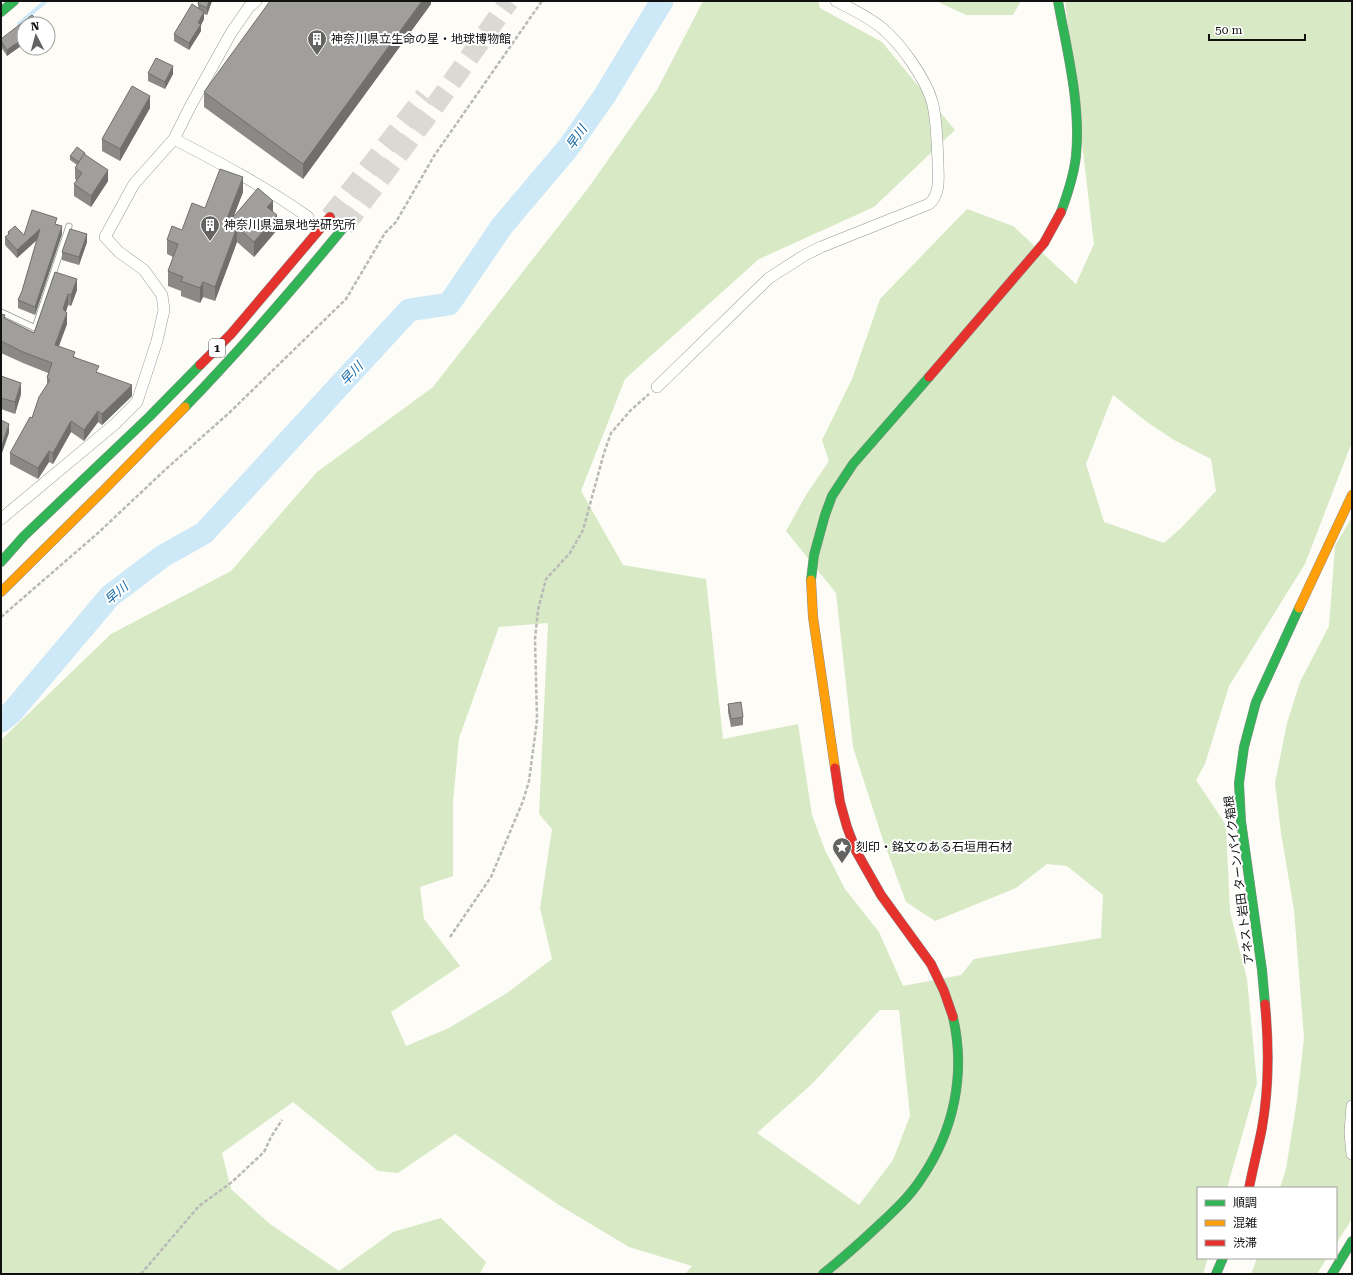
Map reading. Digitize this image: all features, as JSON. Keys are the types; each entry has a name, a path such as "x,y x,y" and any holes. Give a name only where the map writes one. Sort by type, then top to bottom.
{"main road":[{"path":"1,12 14,1"},
{"path":"823,1274 848,1255 901,1204 922,1179 938,1152 948,1129 955,1104 959,1074 957,1042 949,1001 930,964 864,867 847,831 840,802 813,617 811,580 814,555 818,536 832,496 853,464 1039,249 1055,227 1070,191 1077,149 1077,121 1070,65 1058,1"},
{"name":"1","path":"1,562 24,536 149,417 231,334 330,217"},
{"name":"1","path":"1,592 28,567 228,364 344,227"},
{"name":"1","path":"32,548 148,445"},
{"name":"1","path":"19,528 93,469"},
{"name":"アネスト岩田 ターンパイク箱根","path":"1249,1187 1262,1127 1267,1080 1267,1025 1262,970 1241,821 1240,783 1244,748 1256,702 1275,658 1352,495"},
{"path":"1,571 14,562"},
{"path":"1332,1274 1352,1241"},
{"path":"1216,1274 1223,1259"}],"street":[{"path":"1,519 115,424 137,402 157,341 164,310 162,295 144,270 119,252 105,237 134,184 174,139 191,105 232,33 249,8 256,1"},
{"path":"657,387 745,301 778,272 805,255 822,247 929,204 934,201 937,195 938,169 935,124 932,102 924,81 895,40 882,28 836,1"},
{"path":"174,139 230,168 274,194 308,217"},
{"path":"1352,1106 1350,1133 1350,1146 1352,1154"}],"lane":[{"path":"1,312 35,328 70,226"}],"path":[{"path":"1,617 98,533 166,469 229,413 346,299 385,233 396,222 434,156 542,1"},
{"path":"450,937 491,877 523,801 529,781 537,720 535,639 538,610 546,579 570,553 583,530 611,433 631,410 657,387"},
{"path":"141,1274 199,1206 232,1182 264,1152 271,1137 282,1120"}],"green space":[{"path":"703,1 818,1 820,8 882,42 955,130 874,207 759,259 625,379 581,491 623,565 706,579 723,739 798,724 812,815 825,850 845,889 879,932 903,986 961,975 974,959 1101,938 1103,895 1067,866 1047,864 1016,888 935,921 906,902 882,837 853,747 836,593 786,531 806,495 829,461 822,440 852,379 880,299 967,209 1013,226 1076,284 1094,244 1065,1 1352,1 1352,442 1305,564 1229,686 1205,764 1196,780 1226,825 1230,912 1247,979 1257,1083 1227,1187 1197,1187 1197,1259 1208,1259 1203,1274 685,1274 692,1266 629,1247 559,1205 455,1134 398,1173 378,1171 293,1102 222,1153 231,1189 270,1224 339,1271 393,1232 441,1218 486,1262 480,1274 1,1274 1,740 111,634 231,571 317,472 433,387 589,187 657,90","holes":["1113,395 1147,422 1174,440 1211,459 1216,491 1181,528 1164,543 1104,522 1086,464","548,623 539,814 552,829 540,908 552,959 507,993 449,1028 406,1046 391,1012 460,966 424,919 420,887 453,876 453,802 459,738 499,627","880,1010 899,1010 910,1116 893,1160 859,1205 757,1133 813,1083"]},
{"path":"936,1 1021,1 1013,15 966,15"},
{"path":"1352,517 1352,1219 1337,1242 1337,1187 1280,1187 1286,1169 1297,1100 1304,1038 1294,910 1281,833 1275,783 1287,723 1300,682 1329,626 1335,546"},
{"path":"1257,1259 1326,1259 1317,1274 1251,1274"}],"building":[{"path":"199,1 209,1 207,8 198,4"},
{"name":"神奈川県立生命の星・地球博物館","path":"270,1 422,1 303,164 204,92"},
{"path":"192,4 204,12 198,23 201,24 189,43 174,34"},
{"path":"16,27 16,44 7,50 1,39"},
{"path":"156,58 173,66 165,82 148,73"},
{"path":"132,86 150,96 120,149 102,139"},
{"path":"77,147 85,153 79,162 70,156"},
{"path":"84,154 108,170 91,196 74,184 82,173 75,168"},
{"path":"220,169 243,177 223,229 258,188 273,201 267,207 277,215 254,242 237,227 215,287 203,282 200,288 181,281 183,277 168,271 178,244 167,240 172,226 182,230 192,203 205,208"},
{"path":"32,210 57,218 55,224 62,226 35,307 18,300 40,229 17,250 5,237 15,226 24,235"},
{"path":"70,229 87,234 79,257 62,252"},
{"path":"55,272 77,279 71,295 68,294 63,309 67,313 55,345 75,352 73,357 99,366 96,372 132,385 102,414 98,411 84,430 71,421 53,453 49,451 38,468 10,453 30,417 32,418 39,397 50,380 47,378 52,363 23,352 1,341 1,314 5,315 4,318 34,333"},
{"path":"1,376 21,383 15,402 1,398"},
{"path":"1,420 9,424 1,448"},
{"path":"741,702 743,717 731,719 728,704"}],"waterway":[{"path":"28,16 46,1"},
{"name":"早川","path":"1,721 12,712 110,596 163,556 204,533 409,310 449,304 502,226 568,148 605,95 662,1"}],"tunnel":[{"path":"344,227 432,110 509,1"},
{"path":"330,217 425,96"}],"traffic: fast":[{"path":"1,12 14,1"},
{"path":"1058,1 1069,58 1077,117 1076,156 1074,170 1061,212"},
{"path":"185,407 306,273 344,227"},
{"path":"1,562 24,536 149,417 200,365"},
{"path":"811,580 814,555 832,496 853,464 929,377"},
{"path":"1265,1004 1262,970 1241,821 1239,783 1244,747 1256,702 1299,608"},
{"path":"823,1274 886,1219 902,1203 917,1185 932,1161 949,1122 957,1081 957,1038 953,1017"},
{"path":"1332,1274 1352,1241"},
{"path":"1216,1274 1223,1259"}],"traffic: slow":[{"path":"1,592 185,407"},
{"path":"1299,608 1352,495"},
{"path":"811,580 813,617 835,768"}],"traffic: jam":[{"path":"929,377 1044,243 1061,212"},
{"path":"200,365 231,334 330,217"},
{"path":"835,768 840,802 856,851 881,895 931,964 944,991 953,1017"},
{"path":"1249,1187 1262,1128 1266,1098 1268,1051 1265,1004"}],"place":[{"name":"神奈川県立生命の星・地球博物館","path":"317,56"},
{"name":"神奈川県温泉地学研究所","path":"210,242"},
{"name":"刻印・銘文のある石垣用石材","path":"842,864"}]}
